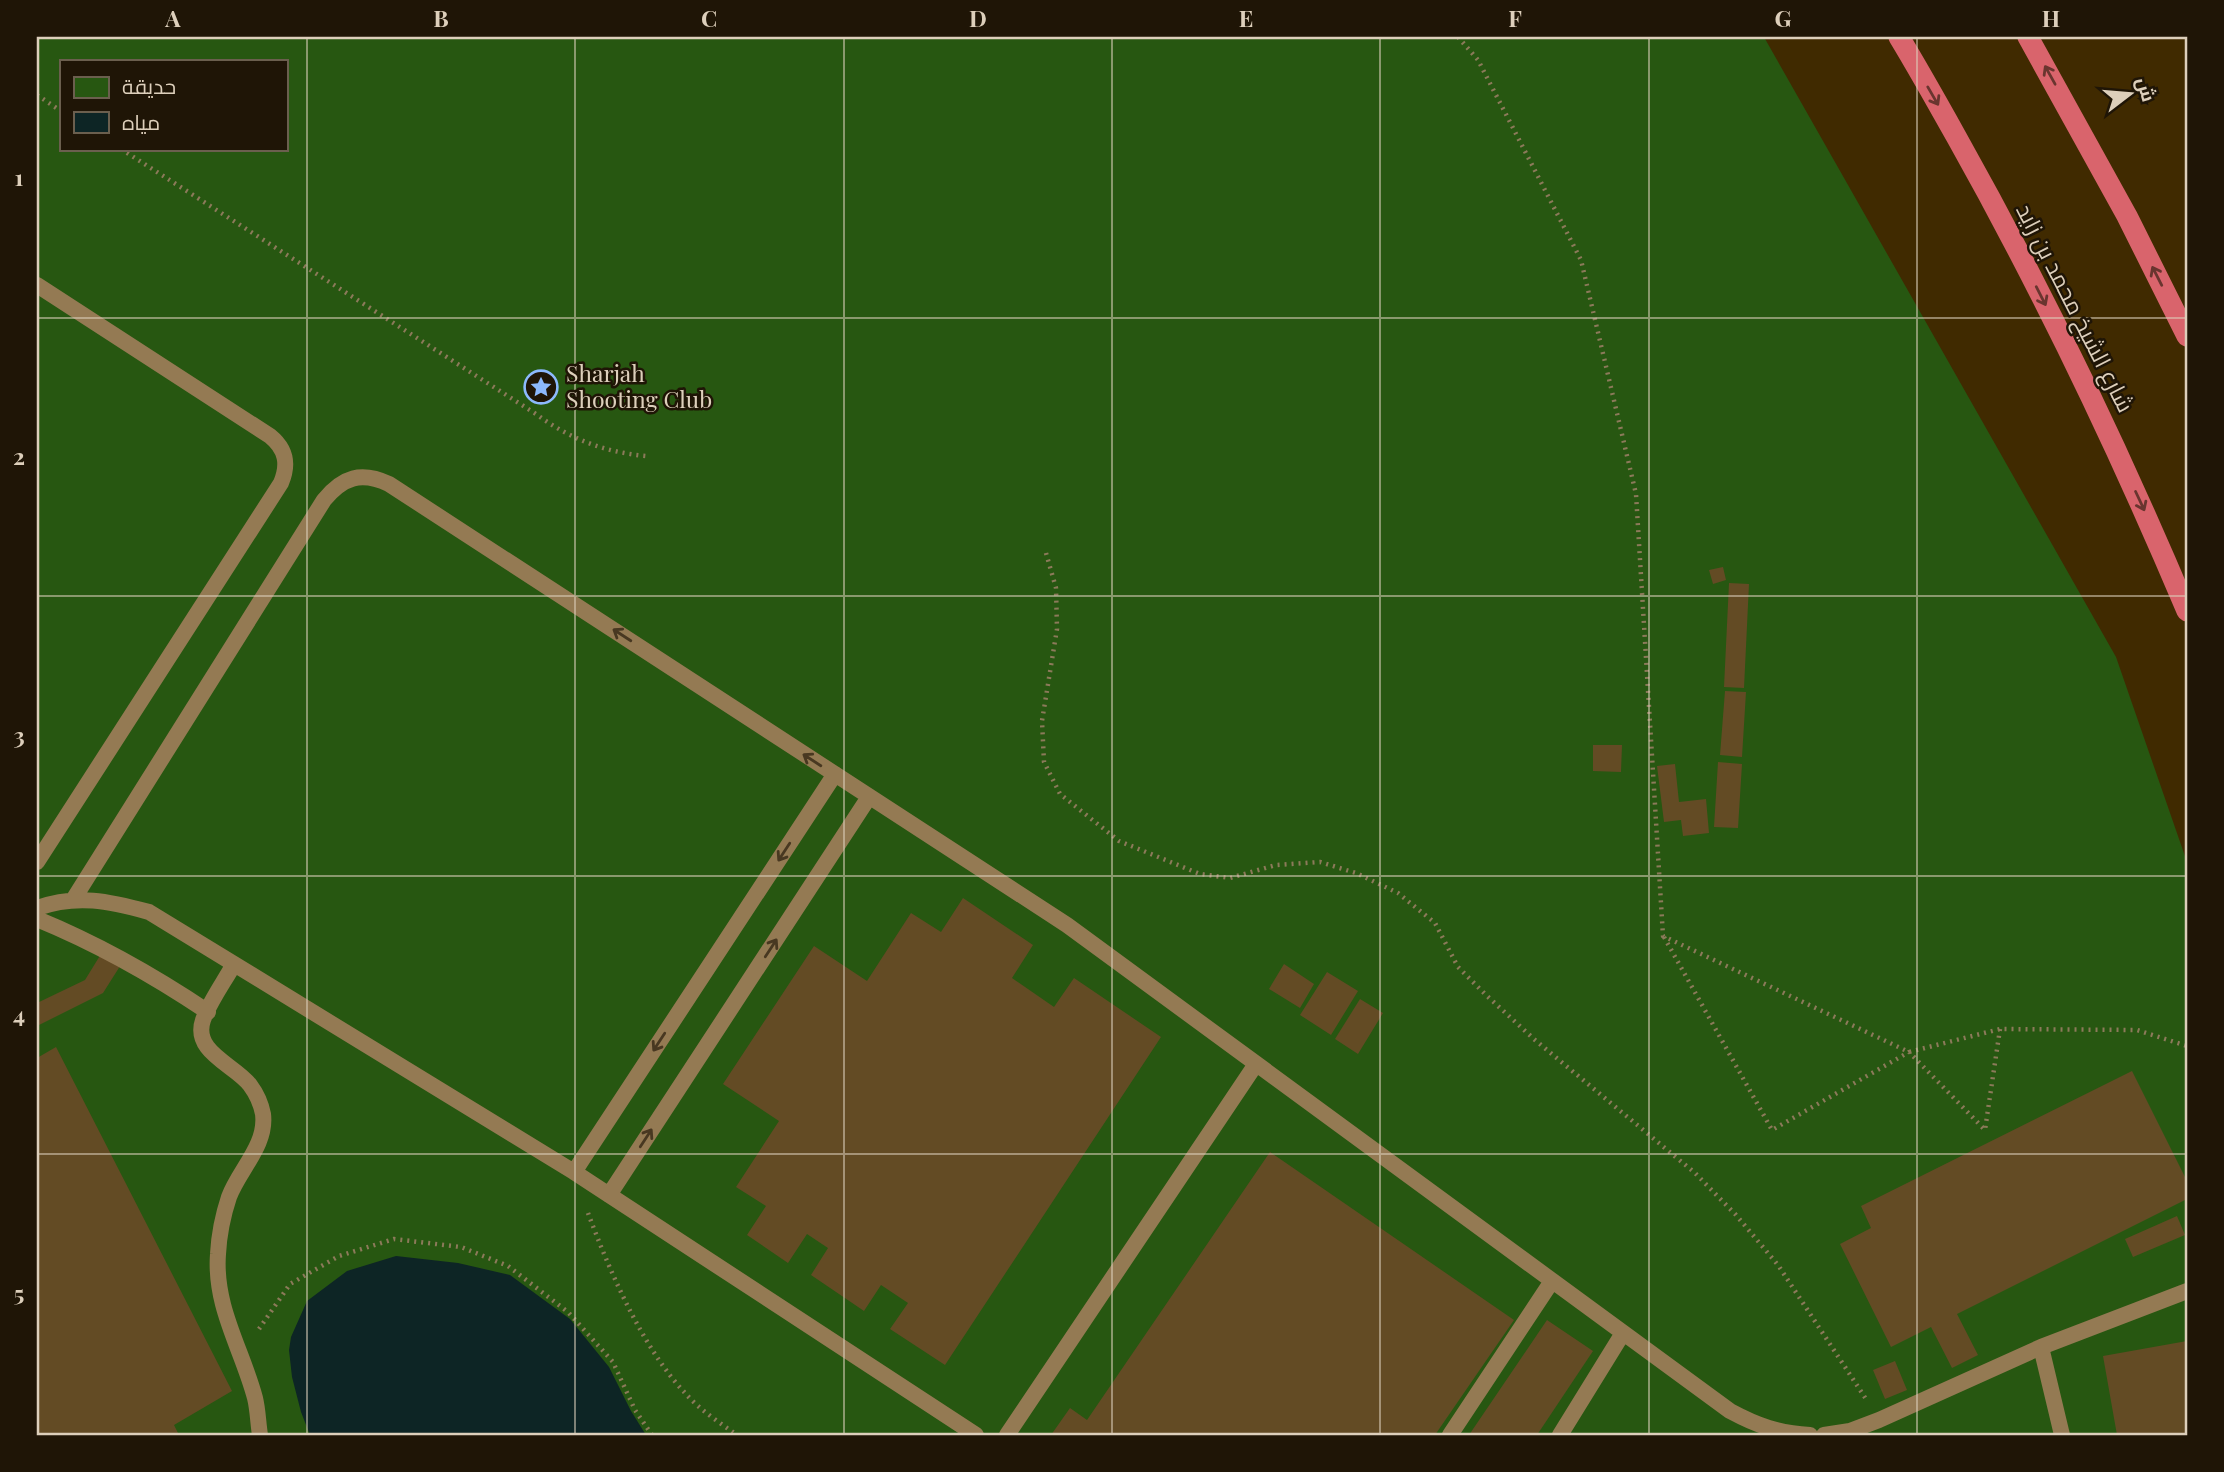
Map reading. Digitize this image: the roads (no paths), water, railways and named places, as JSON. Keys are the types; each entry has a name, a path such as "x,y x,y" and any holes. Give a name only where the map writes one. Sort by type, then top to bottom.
{"highway":[{"name":"شارع الشيخ محمد بن زايد","path":"1899,37 1990,197 2070,352 2145,510 2187,611"},
{"path":"2028,37 2127,216 2187,337"}],"lane":[{"path":"37,285 270,436 284,452 286,462 281,483 37,862"},
{"path":"73,901 324,500 333,488 346,480 375,478 389,484 1067,925 1730,1411 1758,1426 1788,1434 1810,1435"},
{"path":"574,1172 835,774"},
{"path":"609,1195 869,797"},
{"path":"37,908 73,901 111,901 149,912 574,1172 976,1435"},
{"path":"37,919 121,958 208,1012"},
{"path":"234,964 202,1022 201,1033 204,1044 211,1052 249,1083 263,1114 262,1132 256,1148 230,1195 221,1226 218,1257 219,1289 226,1320 255,1398 260,1435"},
{"path":"1007,1435 1256,1064"},
{"path":"1450,1435 1552,1281"},
{"path":"1824,1435 1850,1431 1879,1420 2041,1347 2187,1291"},
{"path":"1560,1435 1623,1332"},
{"path":"2041,1347 2062,1435"}],"water":[{"path":"396,1256 458,1263 510,1275 570,1319 609,1367 646,1435 310,1435 292,1377 289,1350 291,1337 307,1301 347,1271"}],"place":[{"name":"Sharjah Shooting Club","path":"541,387"}]}
